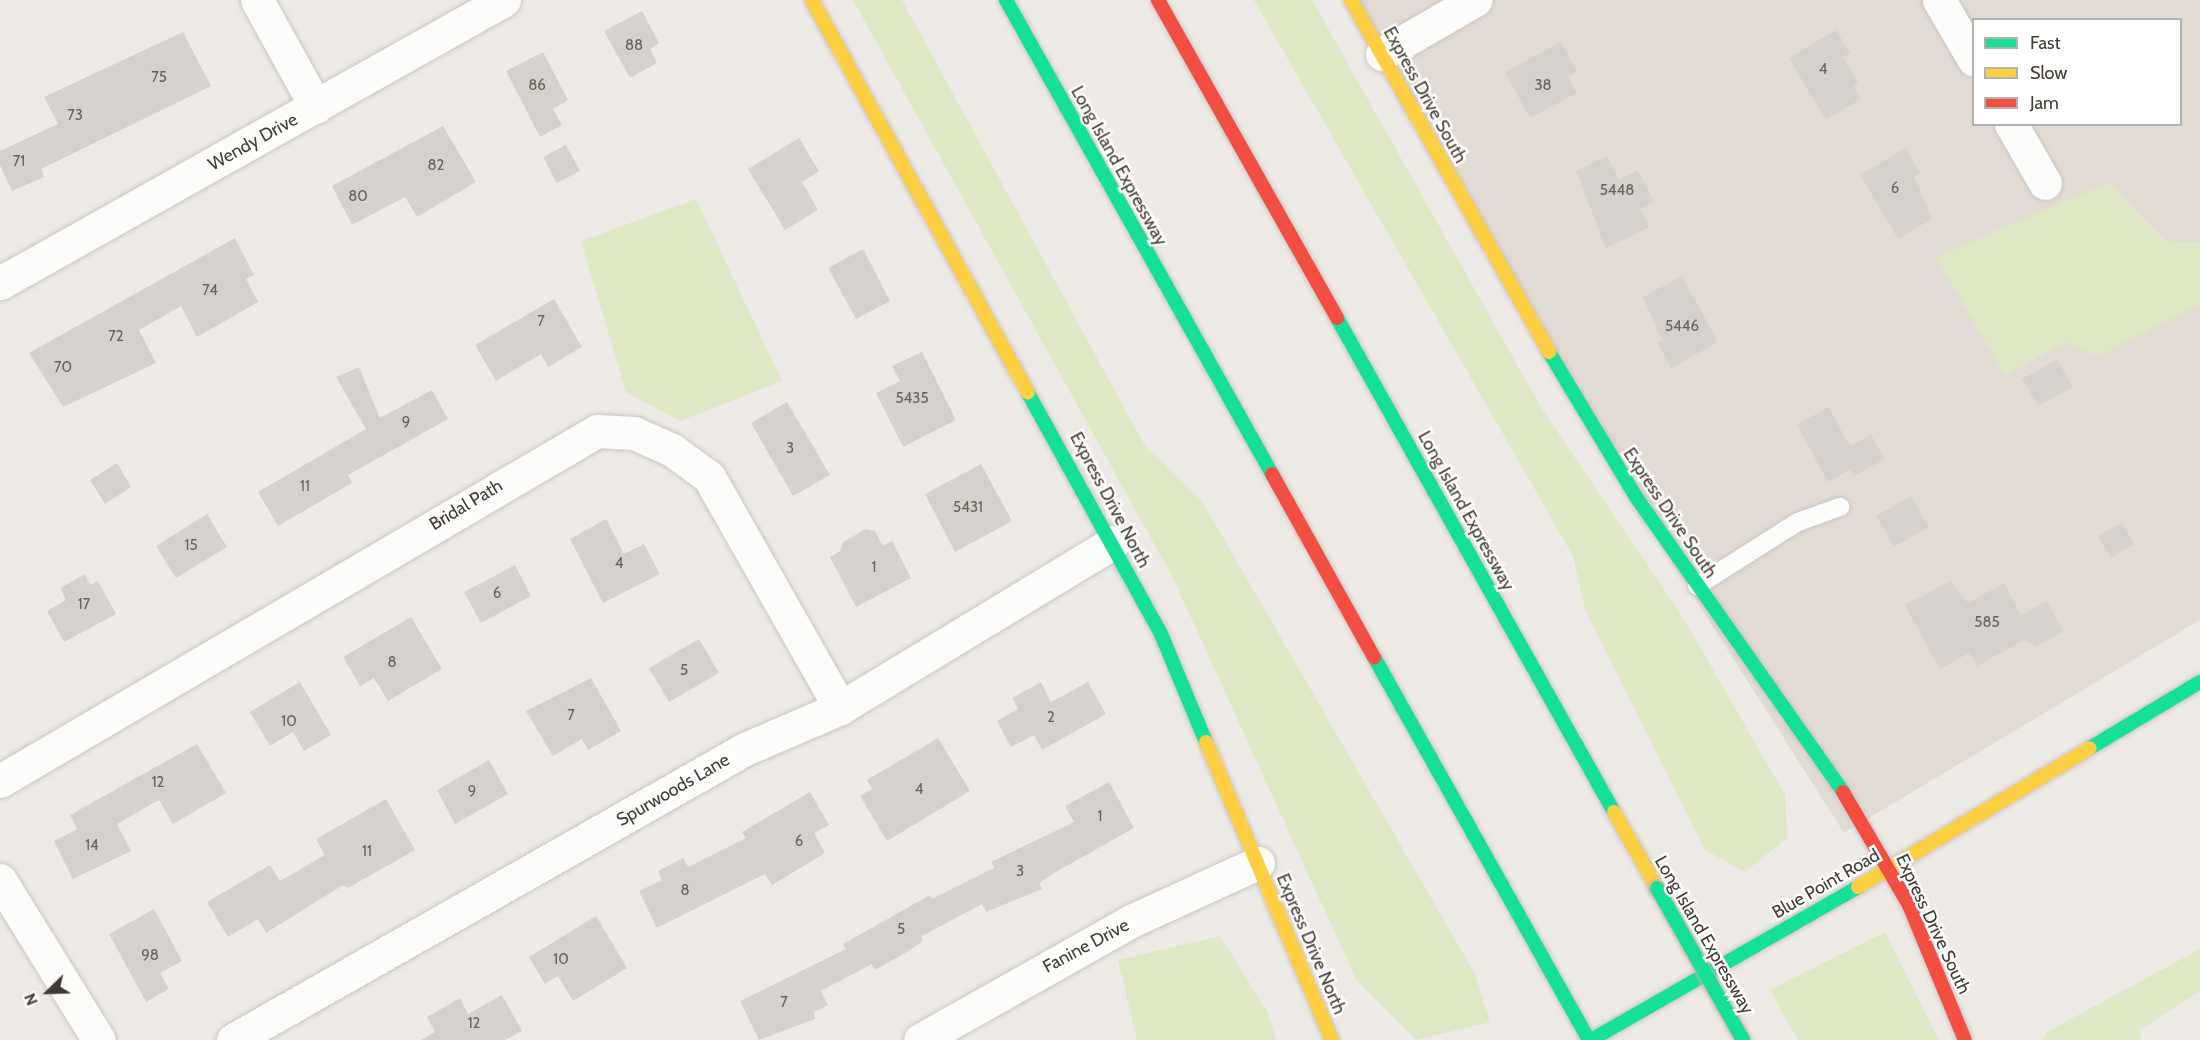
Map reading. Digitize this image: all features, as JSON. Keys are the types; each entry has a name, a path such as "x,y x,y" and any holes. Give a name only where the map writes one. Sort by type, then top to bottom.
{"main road":[{"name":"Express Drive North","path":"812,0 1114,542 1161,634 1332,1040"},
{"name":"Long Island Expressway","path":"1006,0 1590,1040"},
{"name":"Long Island Expressway","path":"1158,0 1743,1040"},
{"name":"Express Drive South","path":"1351,0 1581,409 1697,586 1860,817 1890,868 1965,1040"},
{"name":"Blue Point Road","path":"1590,1040 1890,868 2200,682"}],"street":[{"path":"257,0 316,107"},
{"name":"Wendy Drive","path":"0,284 504,0"},
{"path":"1382,54 1475,0"},
{"path":"1939,0 1972,57"},
{"path":"2012,126 2045,183"},
{"name":"Bridal Path","path":"0,781 597,431 634,434 672,450 709,477 840,708"},
{"name":"Spurwoods Lane","path":"233,1040 745,749 840,708 1114,542"},
{"name":"Fanine Drive","path":"920,1040 1119,927 1258,863"},
{"path":"0,880 99,1040"}],"lane":[{"path":"1697,586 1798,522 1840,507"}],"shaded area":[{"path":"1355,0 2200,0 2200,620 1844,833 1630,496"}],"green space":[{"path":"853,0 902,0 1145,446 1202,501 1475,974 1490,1022 1416,1040 1357,981 1172,576"},
{"path":"1254,0 1312,0 1542,409 1684,619 1785,795 1787,838 1745,872 1705,850 1585,609 1573,556"},
{"path":"2109,182 2166,241 2200,242 2200,304 2099,356 2065,342 2005,376 1936,257"},
{"path":"696,199 782,381 680,421 626,392 581,241"},
{"path":"1885,932 1939,1040 1798,1040 1770,990"},
{"path":"1220,936 1268,1013 1276,1040 1137,1040 1118,960"},
{"path":"2200,949 2200,991 2140,1030 2141,1040 2043,1040 2047,1032"}],"building":[{"path":"642,11 659,43 650,49 657,63 630,78 604,31"},
{"path":"1836,30 1850,53 1843,57 1858,82 1853,85 1861,99 1826,120 1789,58"},
{"path":"183,32 211,86 41,169 44,177 12,191 0,165 0,151 58,124 44,97"},
{"path":"1561,42 1577,71 1568,77 1577,93 1530,118 1505,72"},
{"path":"543,52 568,100 553,109 562,125 540,137 506,71"},
{"path":"443,126 476,182 417,217 405,197 352,225 332,186"},
{"path":"799,138 819,171 802,182 818,210 785,230 748,169"},
{"path":"566,145 580,171 557,183 543,157"},
{"path":"1906,148 1920,173 1914,177 1932,219 1898,239 1860,175"},
{"path":"1607,156 1619,180 1638,170 1654,202 1640,209 1649,227 1606,248 1576,171"},
{"path":"235,238 254,275 246,279 258,302 197,337 181,306 139,330 156,363 63,407 29,353"},
{"path":"863,249 890,301 856,319 828,268"},
{"path":"1682,276 1718,342 1671,368 1657,342 1662,340 1643,297"},
{"path":"554,299 582,347 548,367 541,354 496,381 475,345"},
{"path":"922,352 956,420 903,447 876,393 900,381 892,366"},
{"path":"2057,360 2073,387 2038,406 2022,379"},
{"path":"359,367 380,418 432,390 448,419 348,475 352,483 278,526 258,492 366,429 336,377"},
{"path":"787,402 830,475 793,496 751,423"},
{"path":"1828,407 1850,446 1871,435 1885,459 1854,476 1850,469 1828,482 1797,425"},
{"path":"117,463 131,487 105,504 90,480"},
{"path":"981,464 1012,521 955,552 925,494"},
{"path":"1911,496 1929,527 1894,547 1876,516"},
{"path":"207,514 227,547 176,578 156,546"},
{"path":"606,519 624,554 644,544 660,574 603,603 570,539"},
{"path":"2122,522 2134,544 2111,558 2098,536"},
{"path":"866,529 875,531 883,546 892,541 911,578 856,607 830,557 840,551 843,542"},
{"path":"515,565 531,596 481,623 464,592"},
{"path":"85,574 90,585 98,581 116,614 64,642 47,611 66,600 60,588"},
{"path":"1951,581 1968,603 2004,583 2021,615 2047,601 2063,631 2035,647 2024,640 1977,666 1969,653 1940,669 1905,605"},
{"path":"411,617 442,669 388,701 374,678 360,686 343,657"},
{"path":"699,639 719,673 669,702 649,668"},
{"path":"591,678 621,731 588,750 582,739 553,756 526,711"},
{"path":"300,682 331,735 304,751 293,732 270,746 250,712"},
{"path":"1041,682 1051,702 1088,682 1106,714 1042,750 1034,735 1011,747 997,721 1018,709 1012,698"},
{"path":"938,738 970,791 887,841 860,796 872,789 867,780"},
{"path":"197,744 226,793 173,824 159,800 117,824 131,851 73,879 54,841 77,829 70,815"},
{"path":"489,760 508,794 455,824 437,790"},
{"path":"1109,782 1134,828 1054,873 1039,883 1042,889 986,912 982,904 922,936 922,942 875,970 872,964 821,991 828,1005 814,1012 815,1019 759,1040 740,1001 846,949 843,944 930,895 932,899 994,868 991,862 1074,822 1065,806"},
{"path":"810,792 829,825 814,833 825,853 772,885 765,874 657,928 639,891 662,880 658,871 683,858 688,867 746,838 742,832"},
{"path":"386,799 415,850 348,888 343,885 266,933 258,919 228,937 207,902 270,865 280,881 325,855 316,839"},
{"path":"154,909 182,961 160,973 169,989 146,1002 109,934"},
{"path":"596,916 627,968 573,1001 558,976 545,984 529,957"},
{"path":"502,995 522,1031 505,1040 421,1040 435,1032 427,1017 460,998 468,1014"}],"traffic: fast":[{"path":"1006,0 1272,474"},
{"path":"1337,318 1614,812"},
{"path":"1549,352 1636,497 1843,792"},
{"path":"1028,393 1161,634 1206,742"},
{"path":"1374,657 1589,1040"},
{"path":"2090,748 2200,682"},
{"path":"1591,1040 1858,887"},
{"path":"1657,888 1743,1040"}],"traffic: slow":[{"path":"812,0 1028,393"},
{"path":"1351,0 1549,352"},
{"path":"1206,742 1332,1040"},
{"path":"1858,887 2090,748"},
{"path":"1614,812 1657,888"}],"traffic: jam":[{"path":"1158,0 1337,318"},
{"path":"1272,474 1374,657"},
{"path":"1843,792 1909,905 1965,1040"}]}
